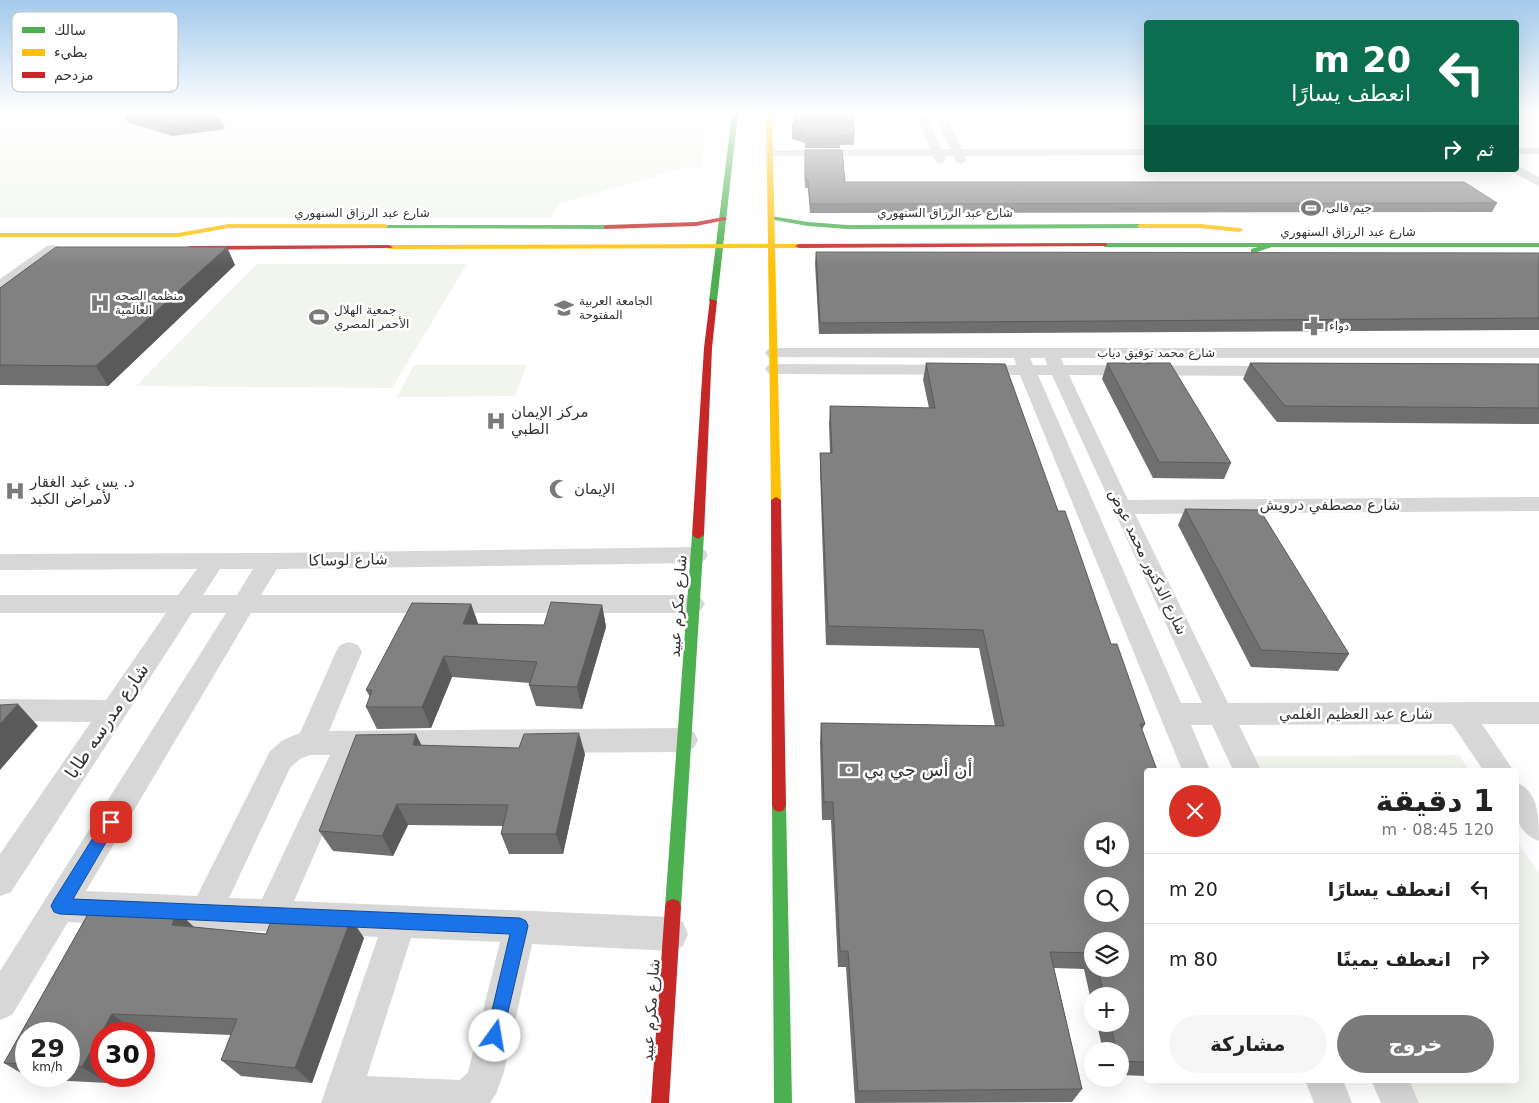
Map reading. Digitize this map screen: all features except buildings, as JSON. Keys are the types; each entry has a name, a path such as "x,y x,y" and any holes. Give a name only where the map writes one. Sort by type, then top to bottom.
{"street":[{"name":"شارع مكرم عبيد","path":"660,1103 694,604 714,263 724,218 730,164"},
{"path":"770,164 783,1103"},
{"path":"1519,171 1539,182"},
{"name":"شارع عبد الرزاق السنهوري","path":"0,235 178,235 229,226 634,227 681,225 724,218"},
{"name":"شارع عبد الرزاق السنهوري","path":"771,218 808,224 847,227 1200,226 1256,233 1510,233"},
{"path":"633,254 645,248 650,242 645,232 634,227"},
{"path":"847,227 836,232 833,239 838,247 851,255"},
{"path":"178,235 883,236 1256,233"},
{"name":"شارع عبد الرزاق السنهوري","path":"810,258 851,255 1217,254 1256,251 1271,245 1539,245"},
{"path":"690,258 633,254 211,256 179,250 1271,245"},
{"path":"34,249 57,256"},
{"path":"0,286 57,256"},
{"path":"771,268 784,264"},
{"name":"شارع محمد توفيق دياب","path":"774,361 1055,362 1539,353"},
{"path":"1023,362 1195,768"},
{"name":"شارع محمد توفيق دياب","path":"1055,362 1294,371"},
{"name":"شارع الدكتور محمد عوض","path":"1055,362 1121,507 1246,768"},
{"name":"شارع مصطفي درويش","path":"1121,507 1539,504"},
{"name":"شارع لوساكا","path":"0,562 270,561 697,555"},
{"name":"شارع مدرسه طابا","path":"0,881 214,561"},
{"path":"0,1003 270,561"},
{"path":"0,604 694,604"},
{"path":"310,743 349,652"},
{"path":"0,710 114,711"},
{"name":"شارع عبد العظيم الغلمي","path":"1172,714 1539,714"},
{"path":"1460,714 1498,768"},
{"path":"206,912 280,760 287,751 298,745 310,743 684,740"},
{"path":"272,915 349,743"},
{"path":"1519,798 1539,827"},
{"path":"60,906 672,934"},
{"path":"400,921 341,1099 463,1099 474,1094 482,1084 486,1072 520,926"},
{"path":"1325,1083 1333,1103"},
{"path":"1391,1083 1400,1103"}],"shaded area":[{"path":"0,164 702,164 702,167 686,167 559,204 550,218 0,218"},
{"name":"جمعية الهلال الأحمر المصري","path":"257,264 467,264 392,388 136,386"},
{"path":"414,365 527,365 515,396 397,397"},
{"path":"1459,755 1468,768 1259,768 1254,756"},
{"path":"1519,844 1539,873 1539,1103 1419,1103 1409,1083 1519,1083"}],"traffic: fast":[{"path":"713,301 729,164"},
{"path":"771,218 808,224 847,227 1140,226"},
{"path":"385,226 606,227"},
{"path":"1105,245 1271,245"},
{"path":"1254,251 1271,245 1539,245"},
{"path":"673,907 698,535"},
{"path":"779,805 783,1103"}],"traffic: slow":[{"path":"770,164 776,500"},
{"path":"0,235 178,235 229,226 385,226"},
{"path":"1140,226 1200,226 1240,230"},
{"path":"389,247 799,246"}],"traffic: jam":[{"path":"606,227 696,224 724,219"},
{"path":"799,246 1105,245"},
{"path":"190,248 389,247"},
{"path":"698,535 708,348 713,301"},
{"path":"776,500 779,805"},
{"path":"660,1103 673,907"}],"place":[{"name":"جيم فالى","path":"1311,208"},
{"name":"منظمه الصحه العالمية","path":"100,303"},
{"name":"الجامعة العربية المفتوحة","path":"564,308"},
{"name":"جمعية الهلال الأحمر المصري","path":"319,317"},
{"name":"دواء","path":"1314,326"},
{"name":"مركز الإيمان الطبي","path":"496,421"},
{"name":"الإيمان","path":"559,489"},
{"name":"د. يس غبد الغقار لأمراض الكبد","path":"15,491"},
{"name":"أن أس جي بي","path":"849,770"}],"route":[{"path":"111,822 60,906 520,926 495,1036"}]}
